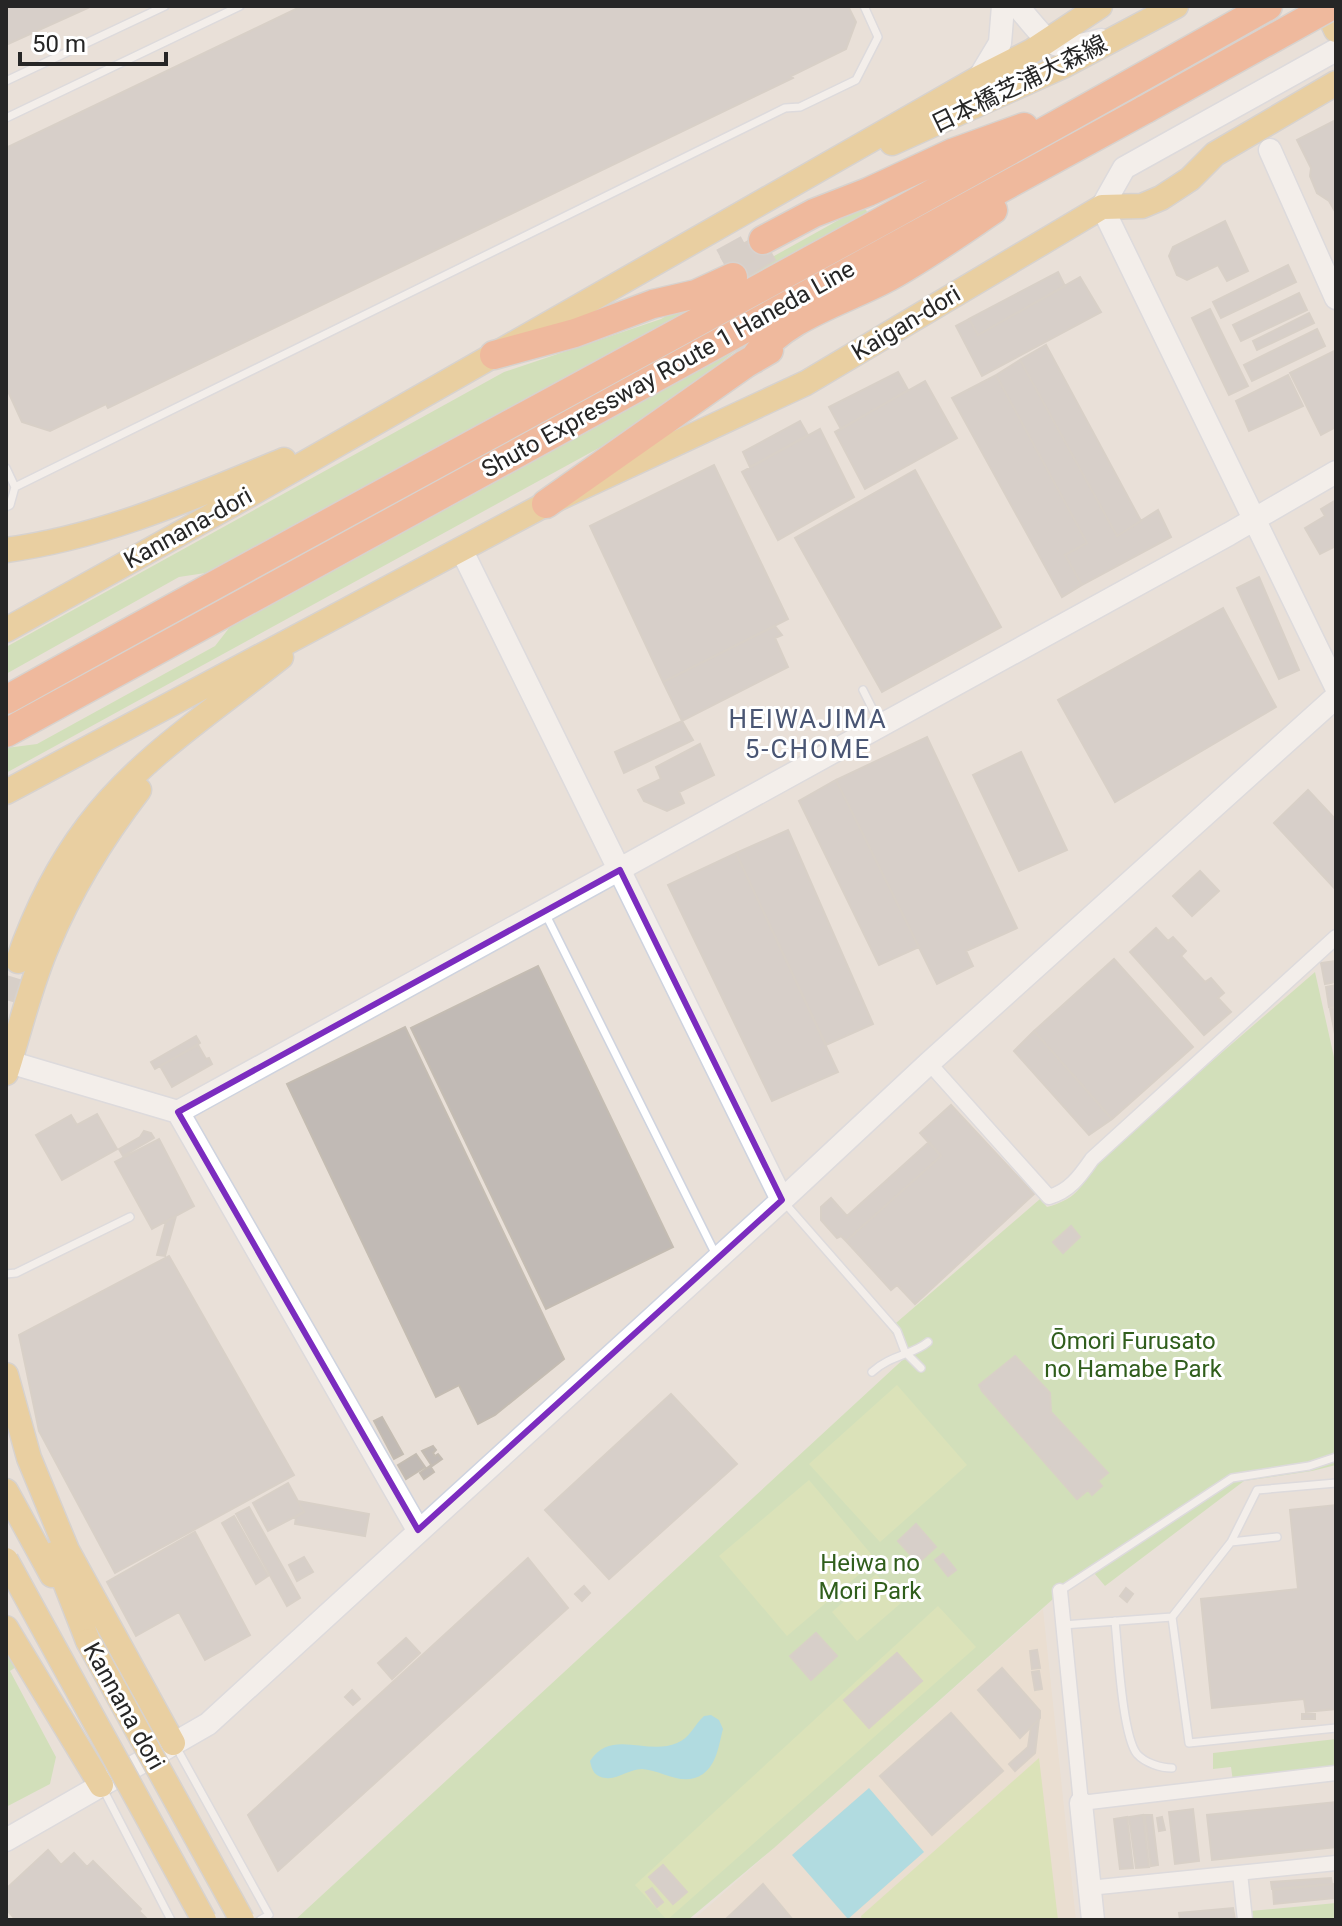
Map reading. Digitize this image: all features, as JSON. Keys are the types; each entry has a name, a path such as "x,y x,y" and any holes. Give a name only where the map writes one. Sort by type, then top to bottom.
{"highway":[{"name":"Shuto Expressway Route 1 Haneda Line","path":"6,700 929,196 1268,6"},
{"path":"546,504 754,359 859,301 885,279 1115,128 1331,6"},
{"path":"768,247 820,223 842,203 952,153 1100,99"},
{"name":"Shuto Expressway Route 1 Haneda Line","path":"6,733 1115,128"},
{"path":"494,355 575,333 653,304 696,294 728,269"}],"main road":[{"path":"6,550 82,536 169,507 370,425 858,149 1046,41 1100,6"},
{"name":"日本橋芝浦大森線","path":"858,149 900,141 1063,66 1176,6"},
{"path":"1325,6 1336,30"},
{"name":"Kaigan-dori","path":"461,549 546,504 806,383 1102,207 1142,206 1161,198 1181,187 1215,154 1336,83"},
{"name":"Kannana-dori","path":"6,630 370,425"},
{"path":"6,792 461,549"},
{"path":"18,961 49,887 90,823 179,737 332,617"},
{"path":"8,1068 47,945 70,896 130,801 179,737"},
{"path":"6,1375 29,1458 67,1550 173,1743"},
{"path":"6,1437 88,1641"},
{"name":"Kannana dori","path":"6,1491 242,1920"},
{"name":"Kannana dori","path":"6,1560 204,1920"},
{"path":"6,1582 58,1655"},
{"path":"6,1628 101,1785"}],"street":[{"path":"979,78 1000,43 1003,6"},
{"path":"1017,6 1046,41 1060,47 1074,48 1124,33"},
{"path":"1336,50 1124,168 1102,207 1336,687"},
{"path":"1270,150 1336,298"},
{"path":"8,1068 178,1112 1336,472"},
{"path":"461,549 782,1200"},
{"path":"6,1840 208,1724 929,1063 1336,697"},
{"path":"929,1063 1049,1197 1061,1193 1079,1178 1092,1159 1336,937"},
{"path":"178,1112 418,1530"},
{"path":"1060,1591 1093,1920"},
{"path":"1081,1803 1336,1773"},
{"path":"1089,1888 1336,1863"},
{"path":"1240,1873 1245,1920"}],"lane":[{"path":"6,81 165,6"},
{"path":"6,118 240,6"},
{"path":"6,492 785,108 800,107 856,80 878,37 864,6"},
{"path":"6,468 15,487 10,505 6,507"},
{"path":"863,690 881,726"},
{"path":"544,911 718,1259"},
{"path":"782,1200 897,1331 905,1352 921,1368"},
{"path":"6,1274 16,1273 130,1217"},
{"path":"872,1372 905,1352 919,1350 928,1342"},
{"path":"1060,1591 1232,1478 1309,1466 1336,1457"},
{"path":"1336,1483 1257,1490 1231,1542 1172,1617 1189,1743 1336,1728"},
{"path":"1231,1542 1277,1537"},
{"path":"1063,1625 1172,1617"},
{"path":"1115,1621 1128,1732 1137,1754 1163,1768 1172,1768"},
{"path":"173,1743 270,1918 260,1920"},
{"path":"101,1785 171,1920"}],"highlighted area":[{"path":"620,870 782,1200 418,1530 178,1112"}],"shaded area":[{"path":"1043,1609 1076,1920 693,1920 774,1848"}],"green space":[{"path":"862,207 866,214 212,572 179,577 6,674 6,647 504,372 661,319"},
{"path":"893,260 897,266 737,350 630,431 6,773 6,748 37,744 215,646 233,623"},
{"path":"1315,972 1336,1066 1336,1465 1244,1481 1105,1586 1089,1567 774,1848 688,1920 295,1920 909,1354 889,1329 1040,1199 1047,1207 1064,1201 1076,1192 1093,1164"},
{"path":"897,1385 967,1465 880,1542 809,1464"},
{"path":"809,1480 876,1560 787,1636 719,1556"},
{"path":"876,1574 901,1603 857,1641 832,1612"},
{"path":"938,1606 976,1647 667,1920 635,1885"},
{"path":"6,1650 16,1667 10,1671 56,1757 50,1784 6,1807"},
{"path":"1336,1739 1336,1771 1233,1782 1231,1767 1213,1769 1213,1753"},
{"path":"1039,1758 1058,1920 862,1920 861,1916"},
{"path":"1336,1903 1336,1920 1251,1920 1250,1911"}],"water":[{"path":"711,1715 719,1720 723,1729 717,1753 708,1770 695,1778 680,1779 642,1769 606,1778 593,1771 590,1761 608,1746 654,1747 677,1743 689,1735 704,1716"},
{"path":"869,1788 924,1852 848,1919 792,1855"}],"building":[{"path":"6,6 92,6 6,45"},
{"path":"302,6 848,6 856,22 846,49 791,76 793,78 108,408 106,404 50,431 22,422 6,387 6,148"},
{"path":"1336,120 1336,213 1329,201 1317,193 1310,176 1311,168 1297,140"},
{"path":"1225,221 1248,271 1227,281 1218,265 1187,280 1177,275 1169,256 1173,247"},
{"path":"760,234 775,260 736,283 721,257"},
{"path":"1288,265 1296,282 1221,318 1213,302"},
{"path":"1058,272 1065,286 978,335 969,319"},
{"path":"1080,277 1101,312 982,376 956,326 969,319 978,335"},
{"path":"1299,293 1307,310 1241,341 1233,325"},
{"path":"1210,309 1248,386 1229,395 1192,318"},
{"path":"1309,313 1314,323 1257,350 1253,341"},
{"path":"1317,329 1325,346 1252,381 1244,365"},
{"path":"1046,345 1141,521 1117,536 1020,360"},
{"path":"1336,350 1336,427 1321,435 1290,373"},
{"path":"1020,360 1117,536 1158,510 1171,537 1082,585 1065,555 1087,543 996,375"},
{"path":"898,372 908,390 841,429 829,407"},
{"path":"996,375 1087,543 1065,555 1082,585 1062,597 952,398"},
{"path":"1288,375 1303,406 1249,431 1236,401"},
{"path":"925,381 957,438 865,489 835,432"},
{"path":"800,421 808,435 750,467 743,452"},
{"path":"820,429 854,497 778,540 742,472"},
{"path":"714,465 788,619 663,682 590,526"},
{"path":"915,470 1001,627 882,692 795,538"},
{"path":"1336,500 1336,546 1320,554 1305,528 1325,516 1321,509"},
{"path":"1259,577 1299,670 1279,679 1237,588"},
{"path":"1223,608 1276,707 1115,802 1058,700"},
{"path":"775,626 782,635 775,638 788,667 682,721 663,682"},
{"path":"682,721 693,740 624,773 615,752"},
{"path":"927,737 1017,928 966,951 973,966 937,984 836,780"},
{"path":"700,744 714,775 679,792 684,803 667,811 644,801 638,790 661,779 656,767"},
{"path":"1021,752 1067,850 1019,871 973,775"},
{"path":"836,780 919,947 879,965 799,801"},
{"path":"1308,790 1336,820 1336,890 1274,823"},
{"path":"788,830 873,1024 826,1045 736,853"},
{"path":"736,853 838,1072 772,1101 668,885"},
{"path":"1200,871 1219,891 1192,916 1173,896"},
{"path":"1156,928 1168,941 1173,937 1186,951 1181,956 1205,982 1211,978 1224,993 1218,998 1231,1012 1204,1035 1130,952"},
{"path":"1114,959 1193,1047 1112,1119 1034,1031"},
{"path":"1336,961 1336,982 1325,984 1321,963"},
{"path":"538,966 673,1247 546,1309 411,1028"},
{"path":"1336,985 1336,1006 1329,1007 1326,987"},
{"path":"1336,1008 1336,1039 1330,1009"},
{"path":"405,1027 564,1359 495,1415 478,1424 459,1385 436,1397 287,1084"},
{"path":"1034,1031 1112,1119 1089,1135 1014,1051"},
{"path":"196,1036 200,1043 155,1069 151,1062"},
{"path":"198,1045 212,1064 172,1087 160,1066"},
{"path":"951,1105 1034,1194 915,1304 897,1285 891,1290 846,1241 941,1156 920,1133"},
{"path":"97,1114 117,1149 62,1180 36,1135 71,1115 77,1125"},
{"path":"144,1131 154,1138 123,1156 119,1149 140,1137"},
{"path":"159,1139 194,1206 152,1229 115,1162"},
{"path":"929,1142 941,1156 846,1241 841,1236 837,1238 821,1220 821,1207 831,1198 847,1216"},
{"path":"176,1216 165,1256 157,1255 166,1222"},
{"path":"1071,1226 1080,1237 1063,1253 1053,1242"},
{"path":"169,1256 294,1475 115,1573 39,1431 19,1335"},
{"path":"1015,1356 1050,1393 1051,1412 1108,1473 1098,1481 1102,1486 1092,1495 1088,1490 1077,1499 982,1391 979,1385"},
{"path":"671,1394 737,1464 609,1579 545,1510"},
{"path":"382,1417 403,1454 394,1459 374,1421"},
{"path":"433,1446 435,1456 438,1454 442,1459 432,1466 422,1451"},
{"path":"416,1454 425,1467 406,1479 398,1465"},
{"path":"430,1466 434,1472 424,1479 420,1473"},
{"path":"288,1483 304,1512 268,1531 253,1503"},
{"path":"298,1501 369,1514 365,1536 295,1524 296,1517 304,1512"},
{"path":"1336,1505 1336,1709 1306,1712 1304,1699 1212,1708 1201,1599 1298,1589 1290,1510"},
{"path":"249,1507 300,1598 287,1606 236,1514"},
{"path":"234,1516 268,1576 256,1584 222,1523"},
{"path":"916,1524 936,1547 918,1563 898,1541"},
{"path":"195,1532 250,1635 205,1660 179,1612 136,1636 107,1582"},
{"path":"943,1554 956,1570 948,1576 935,1560"},
{"path":"304,1557 313,1572 297,1581 289,1565"},
{"path":"528,1558 568,1608 278,1871 248,1815"},
{"path":"584,1586 590,1593 582,1601 575,1594"},
{"path":"1126,1588 1133,1594 1127,1602 1120,1596"},
{"path":"816,1633 837,1656 811,1680 790,1656"},
{"path":"406,1638 420,1653 392,1679 378,1663"},
{"path":"1037,1650 1040,1668 1032,1669 1030,1651"},
{"path":"897,1653 922,1681 869,1728 844,1700"},
{"path":"1002,1668 1040,1711 1040,1718 1020,1738 978,1690"},
{"path":"1039,1671 1042,1689 1035,1690 1032,1672"},
{"path":"352,1690 360,1699 353,1705 345,1697"},
{"path":"951,1713 1003,1771 932,1835 880,1776"},
{"path":"1302,1714 1315,1714 1315,1719 1302,1719"},
{"path":"1039,1719 1035,1753 1015,1771 1009,1764 1028,1747 1031,1727"},
{"path":"1336,1802 1336,1847 1212,1860 1207,1815"},
{"path":"1193,1809 1199,1861 1175,1864 1169,1812"},
{"path":"1143,1815 1149,1867 1136,1868 1129,1817"},
{"path":"1145,1815 1152,1815 1158,1865 1151,1866"},
{"path":"1127,1817 1133,1868 1120,1869 1114,1819"},
{"path":"1162,1817 1165,1830 1159,1831 1157,1818"},
{"path":"48,1850 61,1865 74,1853 87,1867 93,1861 141,1909 139,1911 147,1919 16,1920 6,1909 6,1889"},
{"path":"663,1865 687,1892 673,1904 649,1877"},
{"path":"1331,1878 1332,1884 1272,1889 1271,1882"},
{"path":"763,1884 793,1920 725,1920"},
{"path":"1333,1884 1334,1898 1274,1904 1273,1890"},
{"path":"652,1888 663,1902 657,1907 646,1892"},
{"path":"1233,1908 1235,1920 1180,1920 1179,1913"}],"tunnel":[{"path":"723,262 763,240"},
{"path":"6,1000 18,961"}],"district":[{"name":"HEIWAJIMA 5-CHOME","path":"808,734"}],"park label":[{"name":"Ōmori Furusato no Hamabe Park","path":"1133,1355"},
{"name":"Heiwa no Mori Park","path":"870,1577"}]}
